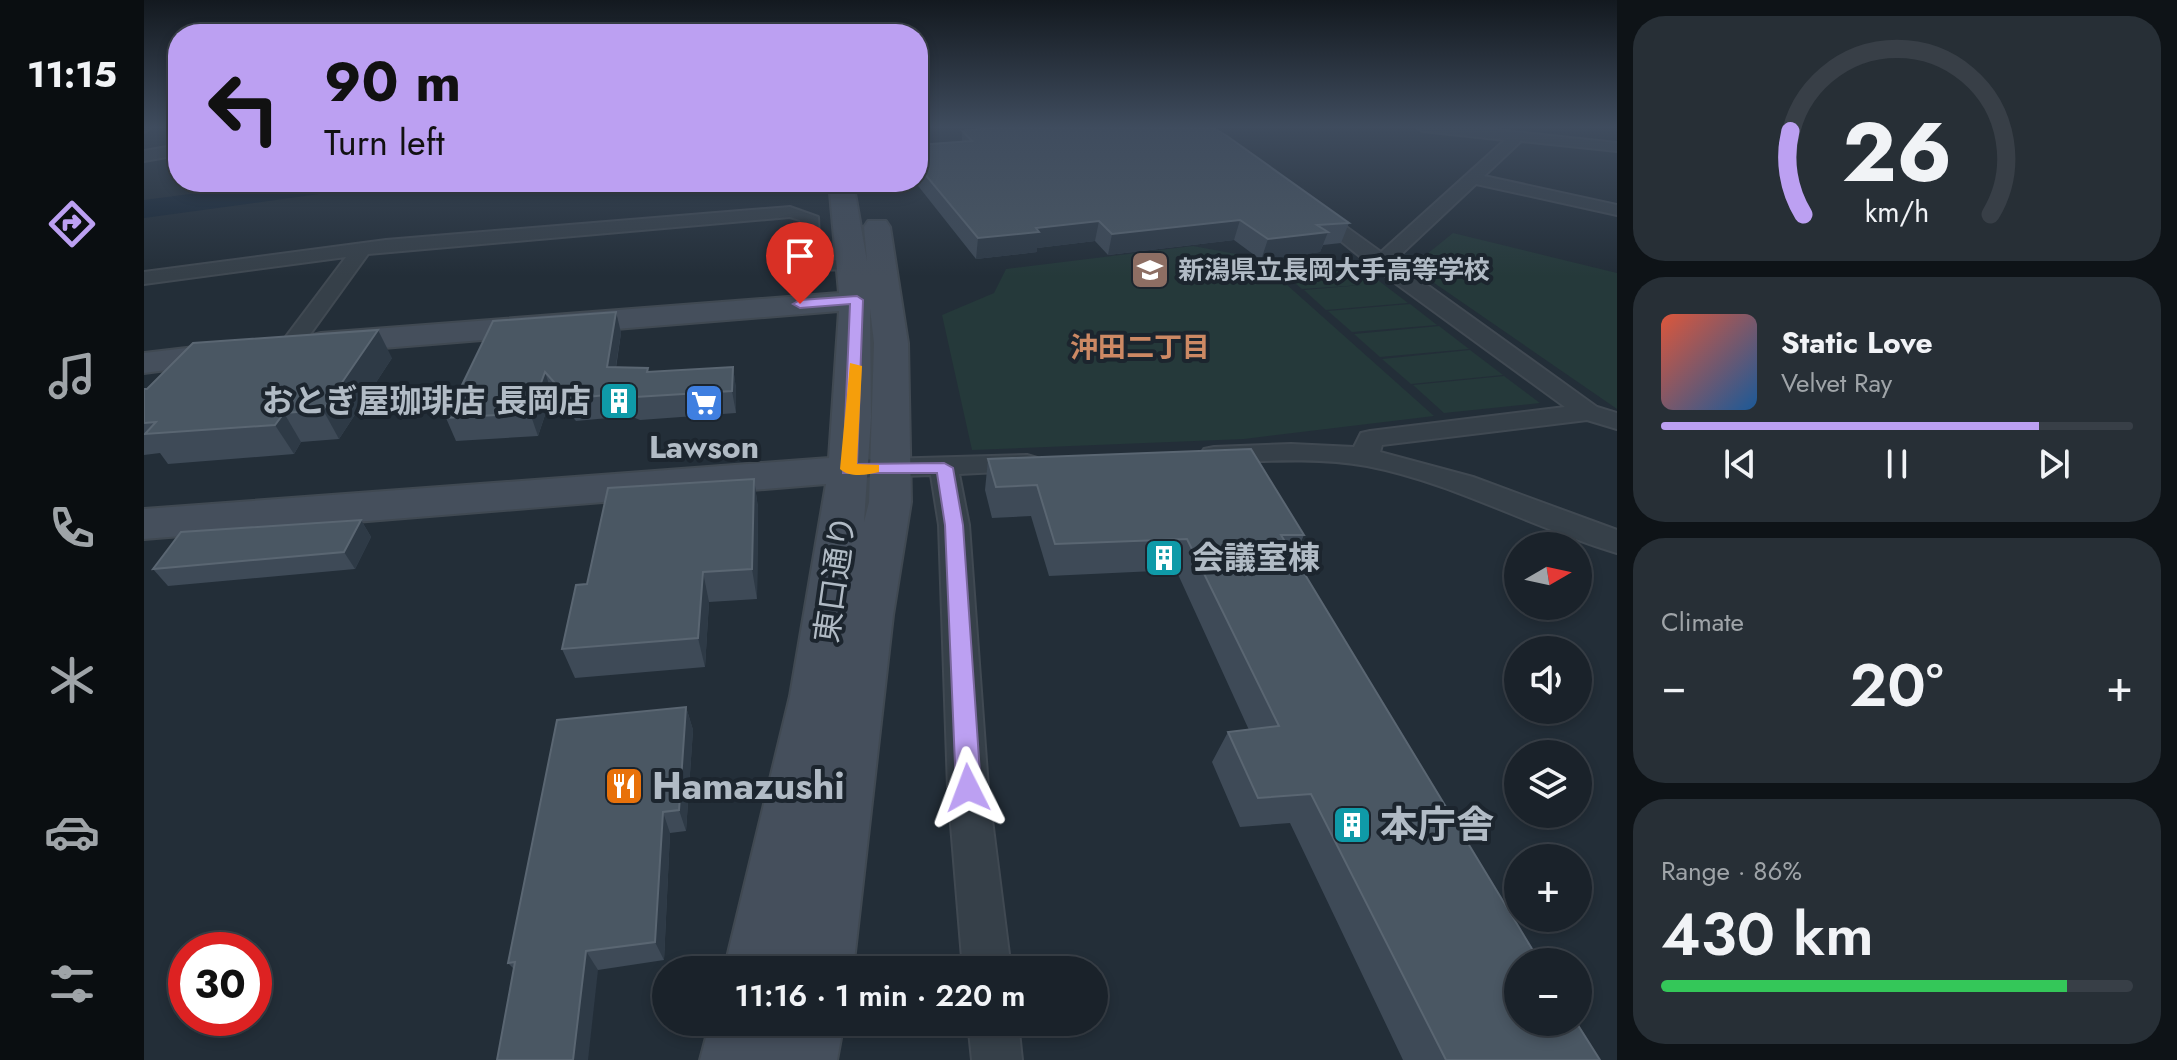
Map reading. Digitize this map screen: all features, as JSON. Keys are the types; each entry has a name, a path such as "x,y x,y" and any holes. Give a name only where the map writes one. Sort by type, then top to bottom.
{"street":[{"path":"1380,263 1472,178 1617,210"},
{"name":"東口通り","path":"766,956 819,690 870,469 862,192"},
{"path":"1294,197 1380,263 1588,412 1617,421"},
{"path":"144,278 362,249 790,212 809,217 809,260 815,266 866,288"},
{"path":"290,346 362,249"},
{"path":"144,363 866,288"},
{"path":"1365,457 1370,439 1588,412"},
{"path":"1193,456 1297,453 1365,457 1484,491 1617,542"},
{"path":"144,524 870,469 1053,463"},
{"path":"944,468 954,525 968,788 986,956"},
{"name":"東口通り","path":"820,956 869,615 890,502 870,469"},
{"name":"東口通り","path":"737,1060 744,1036"},
{"path":"800,1060 805,1036"},
{"path":"994,1036 997,1060"}],"green space":[{"path":"1453,233 1617,273 1617,409 1424,276 1416,263"},
{"path":"1193,246 1242,255 1268,268 1434,416 1244,439 972,450 942,315 994,293 1006,269"},
{"path":"1358,265 1408,303 1326,310 1304,290 1362,285 1302,289 1281,271"},
{"path":"1410,304 1437,325 1352,332 1328,311"},
{"path":"1439,326 1469,349 1380,357 1354,334"},
{"path":"1470,350 1503,375 1411,384 1382,359"},
{"path":"1504,376 1540,403 1444,413 1413,385"}],"building":[{"path":"928,176 1284,176 1349,223 1317,225 1328,232 1268,239 1240,220 1112,234 1099,221 1036,228 1039,232 978,238"},
{"path":"616,312 607,367 648,368 647,372 733,367 732,391 635,397 624,393 569,399 545,372 530,413 446,418 493,321"},
{"path":"378,330 323,410 284,413 275,425 145,434 156,422 144,423 144,389 193,343"},
{"path":"1251,449 1304,535 1281,535 1504,903 1504,932 1522,932 1532,948 1504,948 1504,1036 1585,1036 1600,1060 1446,1060 1311,794 1258,798 1228,732 1279,726 1187,539 1055,544 1037,485 996,487 988,459"},
{"path":"754,479 752,569 703,572 698,638 562,649 576,585 587,584 608,488"},
{"path":"361,520 344,552 153,569 181,532"},
{"path":"686,707 679,810 663,812 655,942 586,951 573,1060 497,1060 515,962 508,963 557,720"}],"waterway":[{"path":"144,209 272,192"}],"slow traffic":[{"path":"855,366 849,469 873,469"}],"place":[{"name":"新潟県立長岡大手高等学校","path":"1150,270"},
{"name":"おとぎ屋珈琲店 長岡店","path":"619,401"},
{"name":"Lawson","path":"704,403"},
{"name":"会議室棟","path":"1164,558"},
{"name":"Hamazushi","path":"624,786"},
{"name":"本庁舎","path":"1352,825"}],"district":[{"name":"沖田二丁目","path":"1140,347"}],"route":[{"path":"800,304 857,300 849,469 944,468 954,525 968,788"}]}
